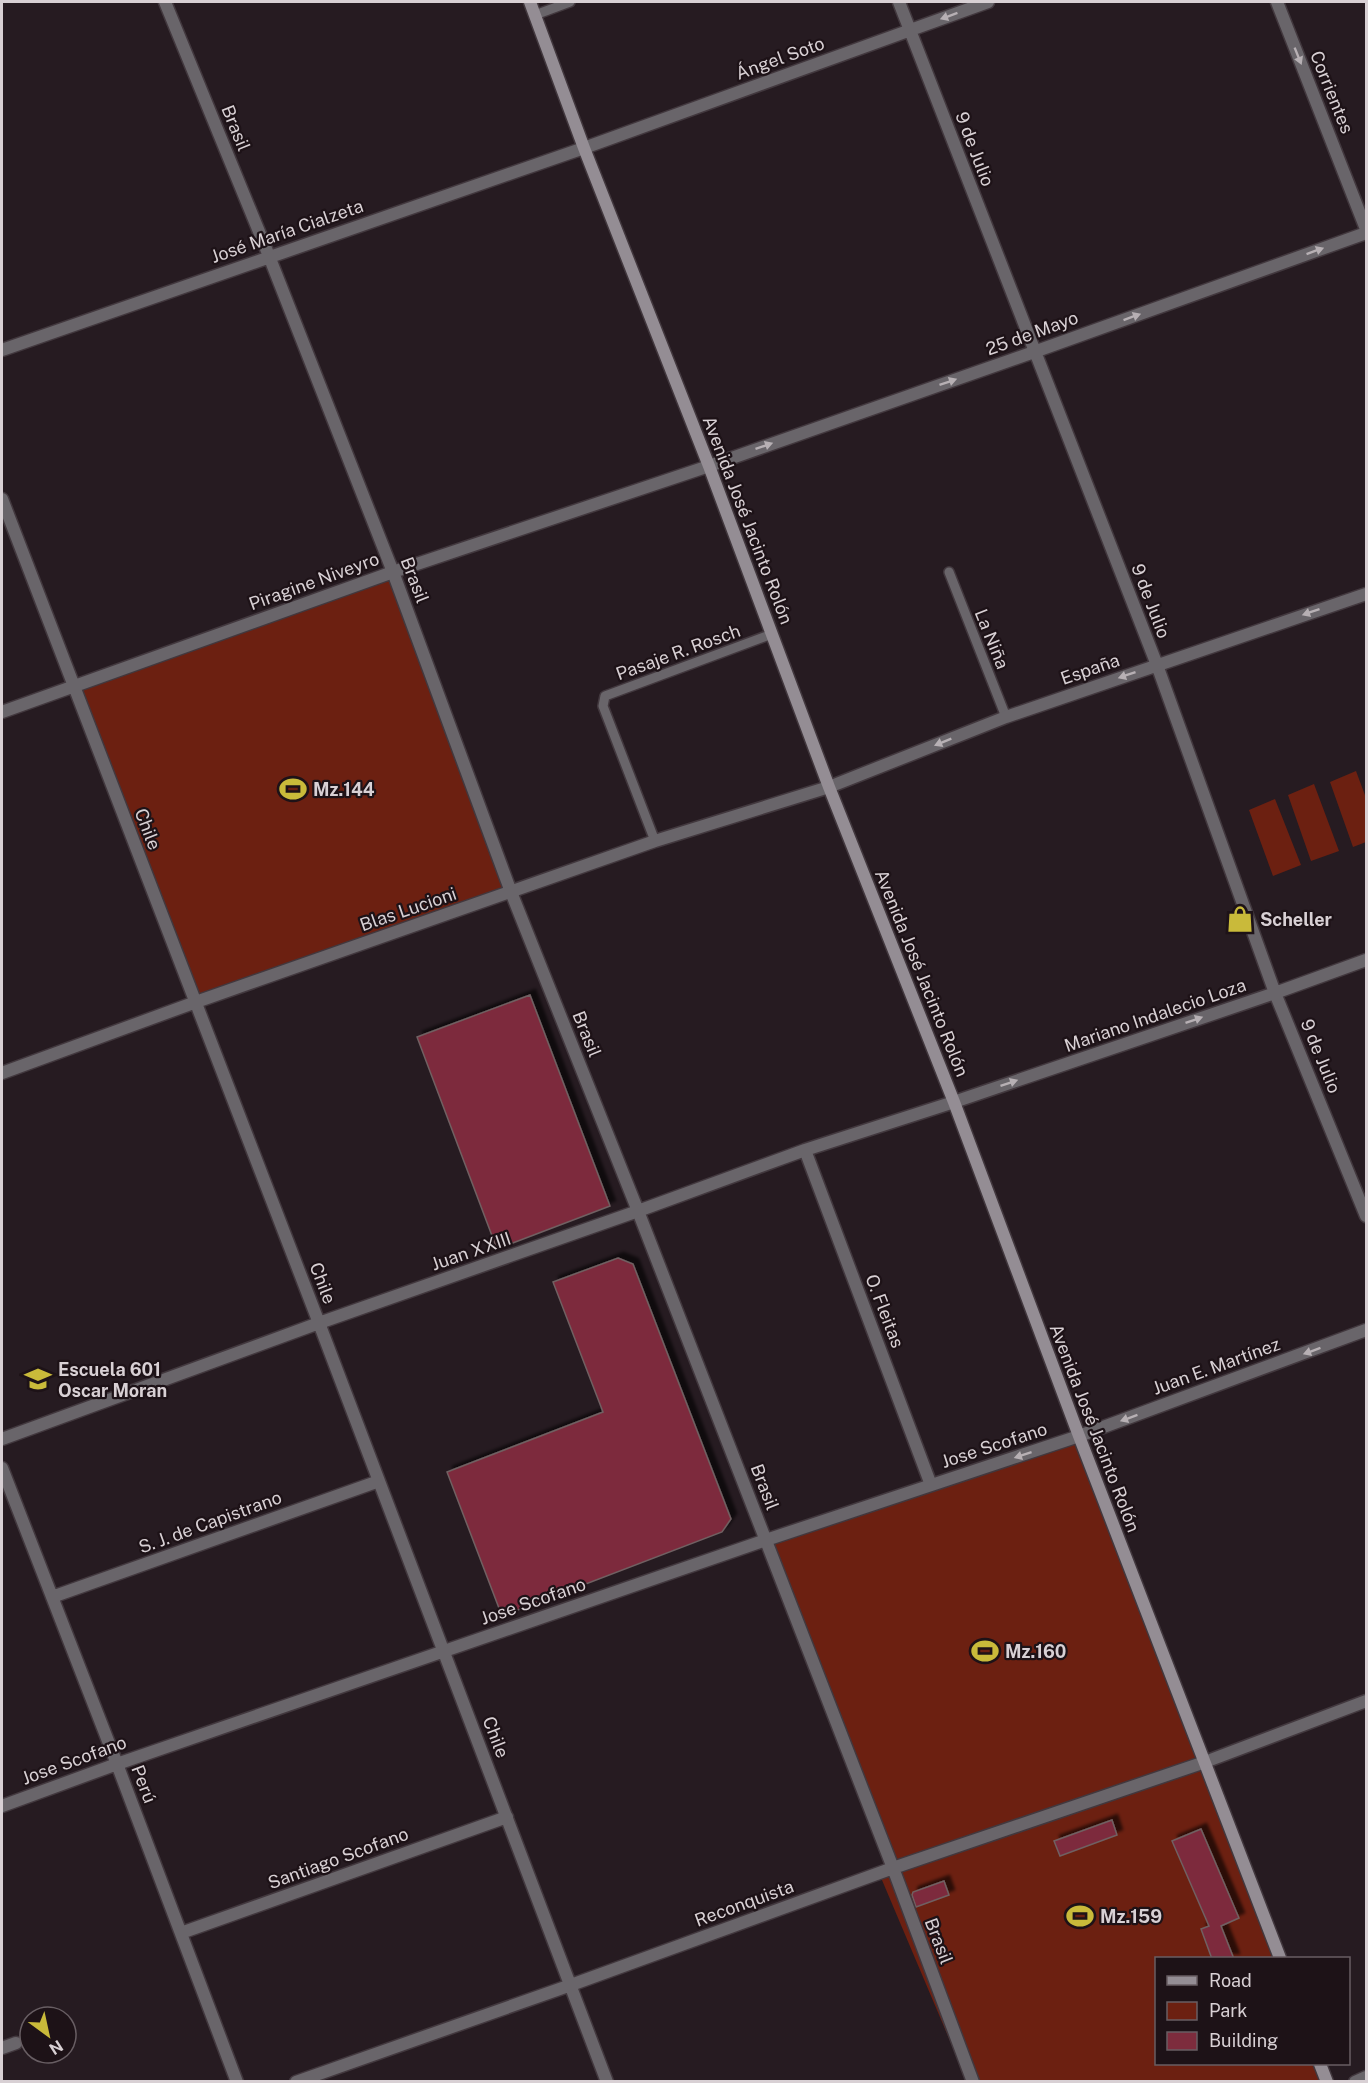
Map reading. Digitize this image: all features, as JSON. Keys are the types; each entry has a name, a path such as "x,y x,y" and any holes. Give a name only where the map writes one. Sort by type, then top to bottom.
{"street":[{"name":"Brasil","path":"165,2 393,572 511,892 766,1540 973,2082"},
{"name":"Avenida José Jacinto Rolón","path":"530,2 584,148 709,466 829,787 954,1102 1079,1436 1279,1957"},
{"name":"9 de Julio","path":"899,2 1157,665 1275,993 1366,1216"},
{"name":"Ángel Soto","path":"584,148 988,2"},
{"name":"Corrientes","path":"1277,2 1366,231"},
{"name":"José María Cialzeta","path":"2,350 584,148"},
{"name":"25 de Mayo","path":"709,466 1366,231"},
{"name":"Piragine Niveyro","path":"2,712 393,572 709,466"},
{"name":"Chile","path":"2,499 319,1323 607,2082"},
{"name":"España","path":"829,787 1006,717 1366,594"},
{"name":"Blas Lucioni","path":"2,1073 196,1002 656,841 829,787"},
{"name":"Mariano Indalecio Loza","path":"954,1102 1366,960"},
{"name":"Juan XXIII","path":"2,1439 805,1150 954,1102"},
{"name":"O. Fleitas","path":"805,1150 931,1485"},
{"name":"Juan E. Martínez","path":"1079,1436 1366,1330"},
{"name":"Jose Scofano","path":"2,1806 117,1764 766,1540 1079,1436"},
{"name":"Perú","path":"2,1467 237,2082"},
{"name":"S. J. de Capistrano","path":"52,1597 379,1481"},
{"name":"Reconquista","path":"296,2082 893,1868 1205,1762 1366,1701"},
{"name":"Santiago Scofano","path":"181,1933 507,1817"},
{"path":"2,2048 16,2043"},
{"path":"1320,2065 1327,2082"},
{"path":"1356,2082 1366,2077"}],"lane":[{"path":"535,15 570,2"},
{"name":"La Niña","path":"949,572 1006,717"},
{"name":"Pasaje R. Rosch","path":"656,841 603,706 605,696 772,634"}],"green space":[{"name":"Mz.144","path":"393,572 511,892 196,1002 74,686"},
{"path":"1356,771 1366,798 1366,842 1353,847 1330,782"},
{"path":"1314,784 1339,851 1311,861 1288,795"},
{"path":"1275,799 1301,865 1273,876 1249,810"},
{"path":"1079,1436 1280,1957 1155,1957 1155,2065 1320,2065 1327,2081 967,2081 879,1873 893,1868 766,1540"}],"building":[{"path":"530,995 610,1206 497,1249 417,1037"},
{"path":"618,1258 633,1264 731,1519 722,1532 502,1616 447,1472 603,1412 553,1282"},
{"path":"1112,1820 1117,1835 1060,1856 1054,1841"},
{"path":"1201,1829 1239,1918 1221,1926 1233,1957 1211,1957 1201,1929 1209,1926 1172,1841"},
{"path":"944,1881 949,1895 916,1907 913,1892"}],"place":[{"name":"Mz.144","path":"293,789"},
{"name":"Scheller","path":"1240,919"},
{"name":"Escuela 601 Oscar Moran","path":"38,1379"},
{"name":"Mz.160","path":"985,1651"},
{"name":"Mz.159","path":"1080,1916"}]}
